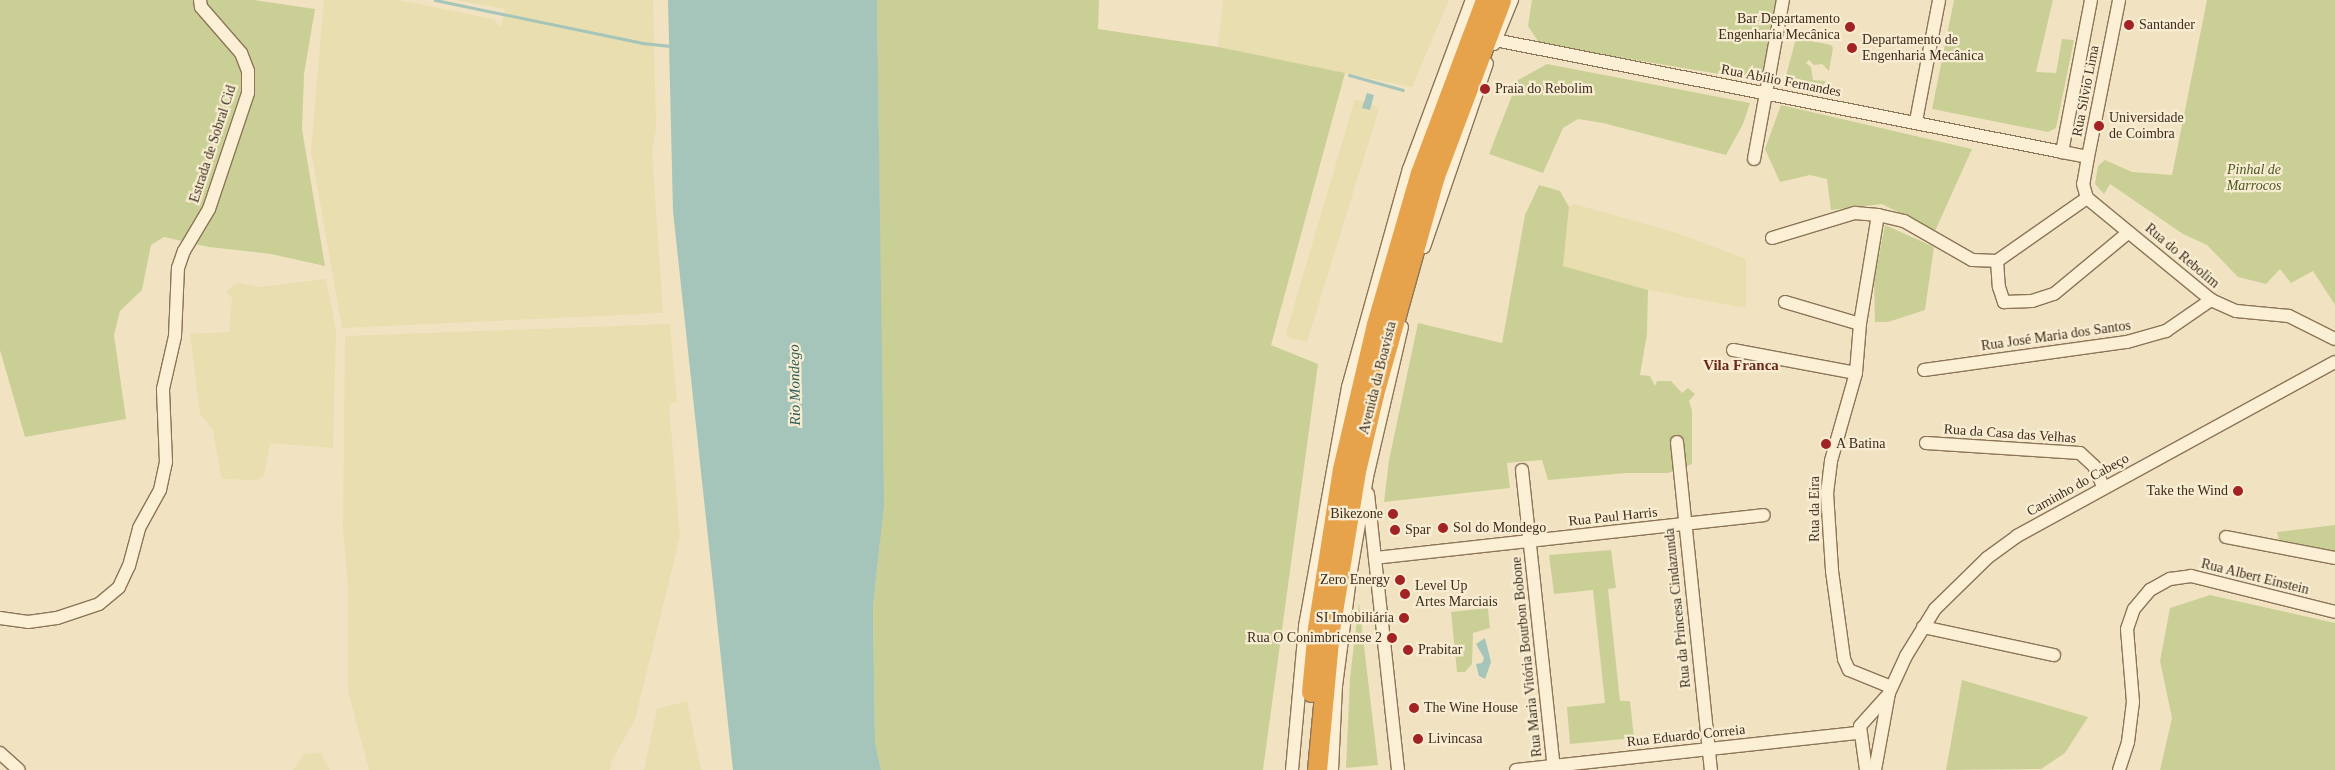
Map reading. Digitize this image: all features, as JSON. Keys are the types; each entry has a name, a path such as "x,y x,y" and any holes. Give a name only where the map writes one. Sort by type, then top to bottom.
{"highway":[{"name":"Avenida da Boavista","path":"1304,770 1325,567 1342,468 1359,390 1420,173 1485,0"},
{"name":"Avenida da Boavista","path":"1317,770 1330,630 1356,471 1374,394 1434,176 1501,0"}],"street":[{"name":"Estrada de Sobral Cid","path":"0,618 28,622 57,618 99,604 119,587 129,566 139,528 160,490 166,462 163,389 175,336 178,268 184,251 209,209 248,93 248,71 241,54 201,7 200,0"},
{"name":"Avenida da Boavista","path":"1292,770 1305,626 1348,387 1409,169 1472,0"},
{"name":"Avenida da Boavista","path":"1332,770 1342,632 1367,478 1419,263 1495,40 1512,0"},
{"path":"1754,159 1783,0"},
{"path":"1916,121 1939,0"},
{"name":"Rua Sílvio Lima","path":"2091,0 2062,152 2088,157 2119,0"},
{"name":"Rua Abílio Fernandes","path":"1495,40 1916,121 2062,152"},
{"path":"1772,238 1855,213 1878,215 1904,221 1972,260 1997,261 2087,198 2083,184 2088,157"},
{"name":"Rua do Rebolim","path":"2087,198 2211,300 2236,310 2289,316 2335,339"},
{"name":"Rua da Eira","path":"1878,215 1860,324 1856,373 1831,461 1827,493 1832,571 1844,659 1849,670 1890,690"},
{"path":"1997,261 1998,287 2004,302 2032,301 2054,294 2129,232"},
{"name":"Rua José Maria dos Santos","path":"1924,370 2127,342 2166,331 2211,300"},
{"path":"1785,302 1860,324"},
{"path":"1733,350 1856,373"},
{"name":"Caminho do Cabeço","path":"1867,720 1890,690 1923,627 1935,610 1987,558 2017,536 2335,362"},
{"name":"Rua da Princesa Cindazunda","path":"1677,442 1711,770"},
{"name":"Rua da Casa das Velhas","path":"1926,443 2080,452 2094,466 2104,488"},
{"name":"Rua Maria Vitória Bourbon Bobone","path":"1522,470 1554,768"},
{"path":"1367,478 1398,770"},
{"name":"Rua Paul Harris","path":"1375,558 1764,515"},
{"path":"2226,537 2335,558"},
{"name":"Rua Albert Einstein","path":"2119,770 2128,742 2133,702 2127,629 2134,609 2150,590 2170,579 2192,576 2335,612"},
{"path":"1923,627 2054,655"},
{"name":"Caminho do Cabeço","path":"1875,770 1879,732 1890,690"},
{"path":"1860,735 1870,741 1879,732 1874,721 1867,720 1860,726 1860,735 1866,770"},
{"name":"Rua Eduardo Correia","path":"1516,770 1554,768 1708,749 1860,735"},
{"path":"0,753 19,770"}],"shaded area":[{"path":"324,0 398,0 493,19 501,27 505,9 456,0 653,0 656,129 652,151 663,313 342,328 311,151"},
{"path":"1223,0 1449,0 1412,87 1218,47"},
{"path":"1355,99 1364,102 1363,108 1370,110 1372,104 1379,109 1307,342 1287,337 1286,333"},
{"path":"1574,204 1677,233 1746,259 1746,308 1648,290 1563,266 1569,207"},
{"path":"326,279 336,330 333,448 270,443 264,476 258,480 225,479 221,476 213,430 200,414 190,334 229,332 232,297 226,291 238,283 260,287"},
{"path":"670,324 677,402 669,404 680,536 635,720 612,760 610,770 369,770 348,691 348,588 343,529 345,336"},
{"path":"687,701 701,770 644,770 657,709"},
{"path":"320,752 330,770 293,770 304,754"}],"green space":[{"path":"0,0 254,0 315,9 304,74 302,129 325,266 271,254 209,247 164,237 151,245 142,290 120,311 114,335 126,419 25,437 0,350"},
{"path":"877,0 1099,0 1098,29 1218,47 1345,73 1271,345 1318,364 1263,770 881,770 875,742 873,607 880,542 881,321"},
{"path":"1532,0 1776,0 1761,81 1540,44 1528,26"},
{"path":"1954,0 2053,0 2036,72 2056,73 2062,39 2074,40 2056,128 2048,132 1932,109"},
{"name":"Pinhal de Marrocos","path":"2207,0 2335,0 2335,305 2313,271 2291,283 2280,269 2266,284 2238,277 2207,245 2183,234 2110,184 2104,194 2095,184 2098,166 2105,160 2132,172 2172,175"},
{"path":"1796,38 1831,45 1833,48 1829,71 1822,64 1814,65 1809,60 1806,63 1811,67 1813,80 1827,81 1823,85 1786,76"},
{"path":"1547,64 1750,103 1743,124 1726,155 1603,123 1578,119 1563,128 1543,173 1489,154 1518,80"},
{"path":"1781,105 1972,149 1935,231 1882,204 1831,210 1827,179 1810,175 1780,182 1765,149"},
{"path":"1539,185 1560,191 1569,207 1563,266 1648,290 1647,334 1640,375 1650,376 1655,386 1657,381 1671,381 1682,393 1688,388 1695,394 1689,401 1692,410 1692,464 1668,473 1626,473 1548,480 1542,460 1507,463 1510,488 1384,502 1389,460 1418,323 1502,343 1525,215"},
{"path":"1885,225 1934,247 1925,310 1888,322 1875,322 1874,281"},
{"path":"2335,525 2335,552 2279,540 2277,532"},
{"path":"1611,550 1616,588 1608,589 1620,701 1630,701 1634,738 1570,744 1567,707 1605,703 1593,590 1554,594 1549,555"},
{"name":"Level Up Artes Marciais","path":"1407,588 1410,589 1410,599 1403,600 1400,599 1399,592 1400,589"},
{"path":"2210,595 2335,623 2335,770 2160,770 2172,718 2160,661 2170,608"},
{"path":"1359,603 1378,765 1346,768 1350,678"},
{"path":"1488,608 1490,628 1473,633 1472,664 1465,672 1457,672 1451,612"},
{"path":"1962,680 2088,717 2065,753 2041,769 1946,770"}],"water":[{"name":"Rio Mondego","path":"668,0 877,0 884,505 873,607 875,742 881,770 733,770 673,211"},
{"path":"1367,93 1374,95 1370,110 1362,108"},
{"path":"1485,638 1491,662 1485,679 1479,676 1476,664 1482,663 1484,658 1476,644"}],"waterway":[{"path":"435,0 642,43 673,46"},
{"path":"1349,75 1403,90"}],"place":[{"name":"Santander","path":"2129,25"},
{"name":"Bar Departamento Engenharia Mecânica","path":"1850,27"},
{"name":"Departamento de Engenharia Mecânica","path":"1852,48"},
{"name":"Praia do Rebolim","path":"1485,89"},
{"name":"Universidade de Coimbra","path":"2099,126"},
{"name":"A Batina","path":"1826,444"},
{"name":"Take the Wind","path":"2238,491"},
{"name":"Bikezone","path":"1393,514"},
{"name":"Sol do Mondego","path":"1443,528"},
{"name":"Spar","path":"1395,530"},
{"name":"Zero Energy","path":"1400,580"},
{"name":"Level Up Artes Marciais","path":"1405,594"},
{"name":"SI Imobiliária","path":"1404,618"},
{"name":"Rua O Conimbricense 2","path":"1392,638"},
{"name":"Prabitar","path":"1408,650"},
{"name":"The Wine House","path":"1414,708"},
{"name":"Livincasa","path":"1418,739"}],"district":[{"name":"Vila Franca","path":"1741,366"}]}
